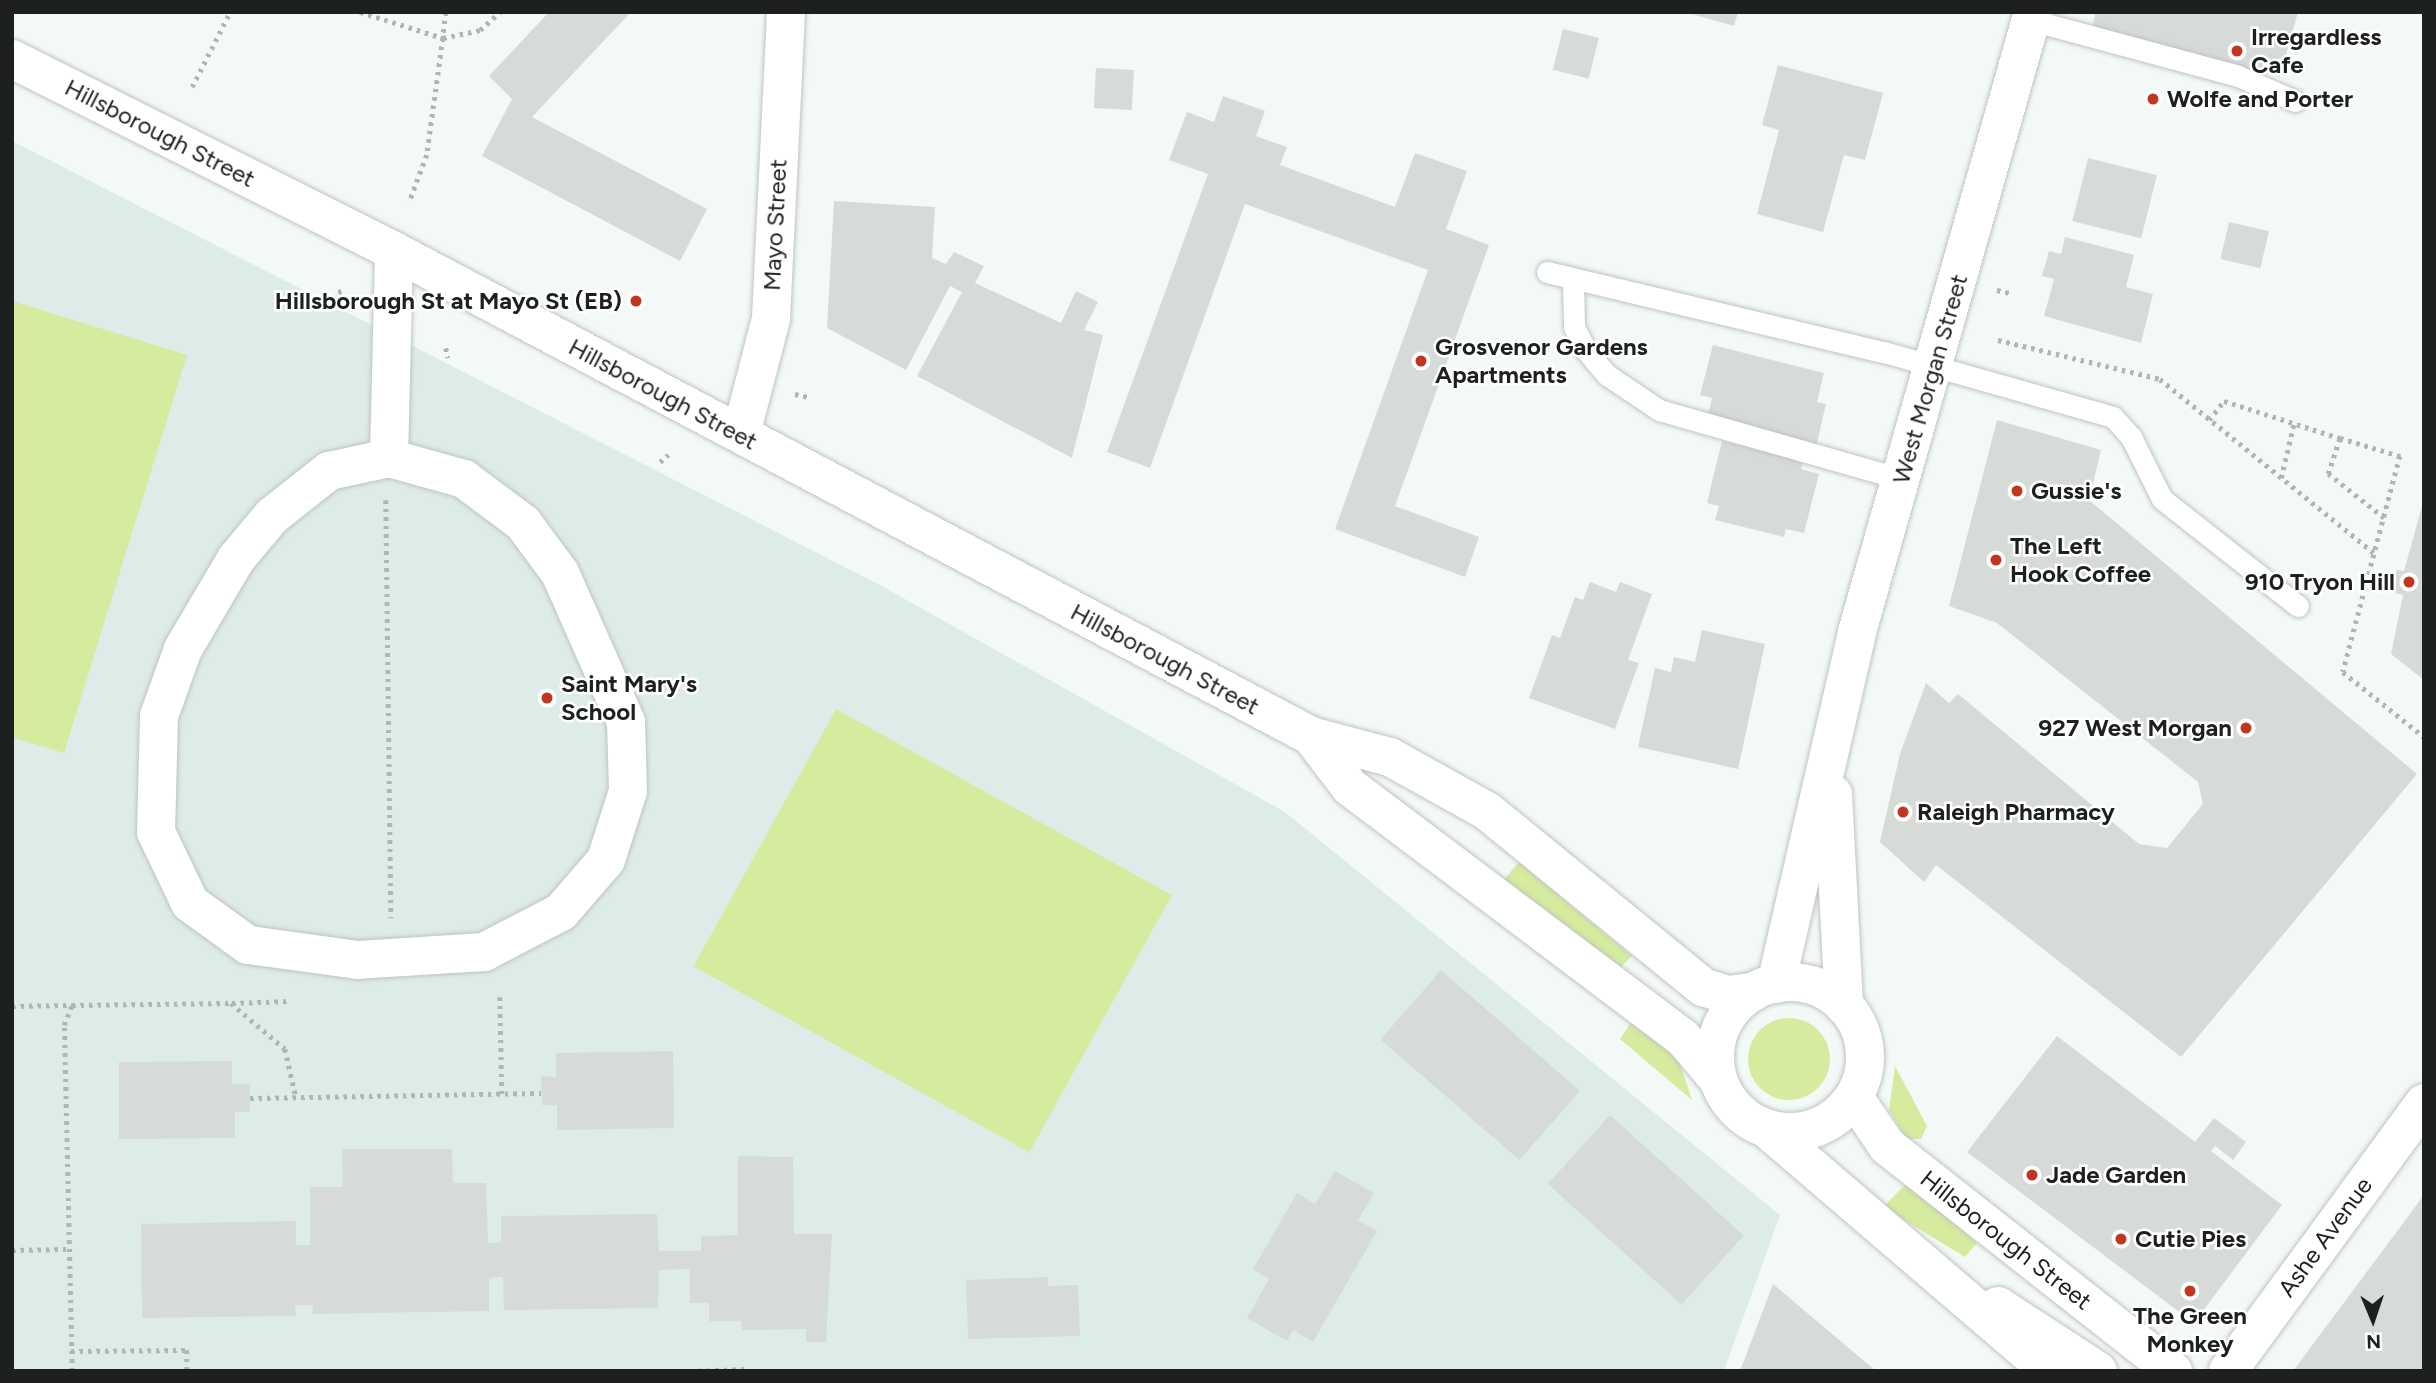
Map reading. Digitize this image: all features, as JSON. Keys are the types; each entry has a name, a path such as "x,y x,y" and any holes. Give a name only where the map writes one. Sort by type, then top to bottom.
{"main road":[{"name":"Mayo Street","path":"741,434 771,319 786,12"},
{"name":"West Morgan Street","path":"1764,988 1902,479 2032,16"},
{"name":"Hillsborough Street","path":"12,59 394,251 1311,736 1391,757 1487,811 1703,987 1728,995 1764,988"},
{"path":"387,473 394,251"},
{"path":"329,471 387,473 464,479 523,523 560,573 626,722 628,791 606,860 561,912 484,952 358,960 248,945 190,903 156,832 159,716 183,649 236,559 272,516 329,471"},
{"name":"Hillsborough Street","path":"1311,736 1350,788 1683,1038 1717,1078"},
{"name":"West Morgan Street","path":"1830,747 1844,1006"},
{"path":"1767,1129 1816,1128 1854,1097 1865,1058 1862,1037 1844,1006 1824,991 1764,988 1720,1029 1717,1078 1727,1100 1767,1129 1935,1272 2041,1368"},
{"name":"Hillsborough Street","path":"1854,1097 1887,1146 2173,1371"},
{"name":"Ashe Avenue","path":"2228,1371 2424,1103"},
{"path":"1935,1272 2048,1333 2098,1371"}],"lane":[{"path":"2032,16 2238,76 2295,101"},
{"path":"1547,272 1935,366 2113,418 2131,437 2162,499 2298,606"},
{"path":"1573,278 1574,327 1585,349 1607,375 1659,410 1902,479"}],"path":[{"path":"192,87 230,12"},
{"path":"360,12 443,38 480,30 499,12"},
{"path":"409,203 427,155 446,12"},
{"path":"338,292 346,290"},
{"path":"1996,290 2010,293"},
{"path":"1998,340 2160,379 2374,554"},
{"path":"446,348 448,358"},
{"path":"794,394 808,397"},
{"path":"2209,420 2224,401 2400,456 2343,672 2424,737"},
{"path":"2281,478 2294,423"},
{"path":"2340,438 2328,474 2384,518"},
{"path":"660,462 668,455"},
{"path":"387,473 391,926"},
{"path":"500,997 502,1095"},
{"path":"12,1006 290,1001"},
{"path":"231,1003 285,1049 296,1097"},
{"path":"72,1005 64,1025 66,1249 72,1371"},
{"path":"250,1098 541,1093"},
{"path":"12,1250 66,1249"},
{"path":"71,1351 187,1350 187,1371"},
{"path":"690,1371 745,1369"}],"shaded area":[{"name":"Saint Mary's School","path":"12,141 878,584 1285,812 1780,1215 1724,1371 12,1371"}],"green space":[{"path":"12,301 187,355 64,753 12,737"},
{"path":"836,709 1172,895 1029,1152 693,966"},
{"path":"1519,862 1632,956 1617,971 1500,884"},
{"path":"1789,1018 1805,1021 1818,1030 1827,1043 1830,1059 1827,1075 1818,1088 1805,1097 1789,1100 1773,1097 1760,1088 1751,1075 1748,1059 1751,1043 1760,1030 1773,1021"},
{"path":"1632,1021 1678,1058 1692,1100 1620,1039"},
{"path":"1895,1066 1927,1126 1921,1139 1907,1139 1889,1110"},
{"path":"1908,1182 1977,1243 1965,1257 1883,1207"}],"building":[{"path":"549,12 631,12 532,117 707,209 680,261 482,156 512,99 489,76"},
{"path":"1685,12 1738,12 1734,26"},
{"name":"Irregardless Cafe","path":"2096,12 2298,12 2280,77 2092,26"},
{"path":"1563,29 1599,38 1589,79 1553,70"},
{"path":"1778,65 1883,93 1865,160 1844,155 1823,232 1757,214 1779,130 1762,125"},
{"path":"1096,68 1134,70 1132,110 1094,108"},
{"name":"Grosvenor Gardens Apartments","path":"1223,96 1265,111 1256,136 1287,147 1280,165 1395,207 1415,153 1467,171 1446,229 1489,245 1395,506 1479,537 1465,577 1335,529 1428,270 1245,204 1150,468 1107,452 1208,174 1169,160 1187,112 1214,122"},
{"path":"2088,158 2157,175 2141,238 2072,221"},
{"path":"834,201 935,207 932,258 946,264 954,252 984,266 975,283 1061,323 1076,291 1098,302 1084,330 1103,335 1072,458 917,376 962,292 950,286 906,370 827,328"},
{"path":"2229,222 2269,231 2260,268 2220,259"},
{"path":"2065,237 2134,255 2126,287 2153,294 2141,343 2044,316 2054,279 2042,276 2049,251 2061,254"},
{"path":"1713,345 1824,373 1817,402 1826,404 1816,447 1707,419 1712,398 1700,395"},
{"name":"927 West Morgan","path":"1997,420 2101,450 2089,500 2417,774 2181,1057 1936,865 1924,882 1880,842 1900,754 1926,683 1949,703 1958,694 2139,844 2167,848 2203,804 2198,782 1997,623 1949,606"},
{"path":"1722,441 1803,461 1801,469 1819,474 1804,533 1786,529 1784,537 1715,520 1719,506 1707,503"},
{"name":"910 Tryon Hill","path":"2424,499 2424,680 2391,654 2403,595 2391,592 2396,570 2404,571"},
{"path":"1590,582 1616,592 1620,582 1652,594 1628,660 1639,663 1615,729 1529,698 1552,635 1560,638 1575,597 1583,600"},
{"path":"1702,630 1765,644 1738,769 1638,747 1655,668 1671,672 1674,657 1695,662"},
{"path":"1441,970 1580,1091 1520,1160 1381,1039"},
{"path":"2057,1036 2195,1142 2214,1118 2246,1142 2233,1160 2215,1146 2211,1151 2282,1205 2194,1323 1967,1152"},
{"path":"673,1051 674,1128 557,1130 557,1105 542,1105 541,1076 556,1077 556,1053"},
{"path":"232,1061 232,1084 250,1084 250,1112 235,1112 235,1138 119,1139 119,1062"},
{"path":"1610,1115 1744,1235 1682,1305 1548,1184"},
{"path":"342,1149 452,1149 453,1183 486,1183 488,1243 501,1242 501,1216 657,1214 659,1251 701,1251 701,1236 738,1235 738,1156 793,1157 794,1234 832,1234 826,1342 806,1342 806,1329 742,1330 741,1321 709,1321 709,1303 690,1303 690,1269 659,1270 658,1308 504,1310 503,1277 489,1278 489,1311 312,1314 313,1305 295,1305 296,1316 142,1318 141,1224 296,1221 296,1245 310,1245 310,1187 343,1187"},
{"path":"1335,1171 1374,1193 1358,1220 1377,1231 1313,1342 1293,1330 1287,1341 1247,1318 1269,1279 1253,1269 1297,1193 1315,1204"},
{"path":"2424,1195 2424,1371 2293,1371"},
{"path":"1048,1277 1048,1286 1078,1285 1080,1336 968,1339 966,1280"},
{"path":"1773,1284 1876,1371 1740,1371"}],"place":[{"name":"Irregardless Cafe","path":"2237,51"},
{"name":"Wolfe and Porter","path":"2153,99"},
{"name":"Hillsborough St at Mayo St (EB)","path":"636,301"},
{"name":"Grosvenor Gardens Apartments","path":"1421,361"},
{"name":"Gussie's","path":"2017,491"},
{"name":"The Left Hook Coffee","path":"1996,560"},
{"name":"910 Tryon Hill","path":"2409,582"},
{"name":"Saint Mary's School","path":"547,698"},
{"name":"927 West Morgan","path":"2246,728"},
{"name":"Raleigh Pharmacy","path":"1903,812"},
{"name":"Jade Garden","path":"2032,1175"},
{"name":"Cutie Pies","path":"2121,1239"},
{"name":"The Green Monkey","path":"2190,1291"}]}
